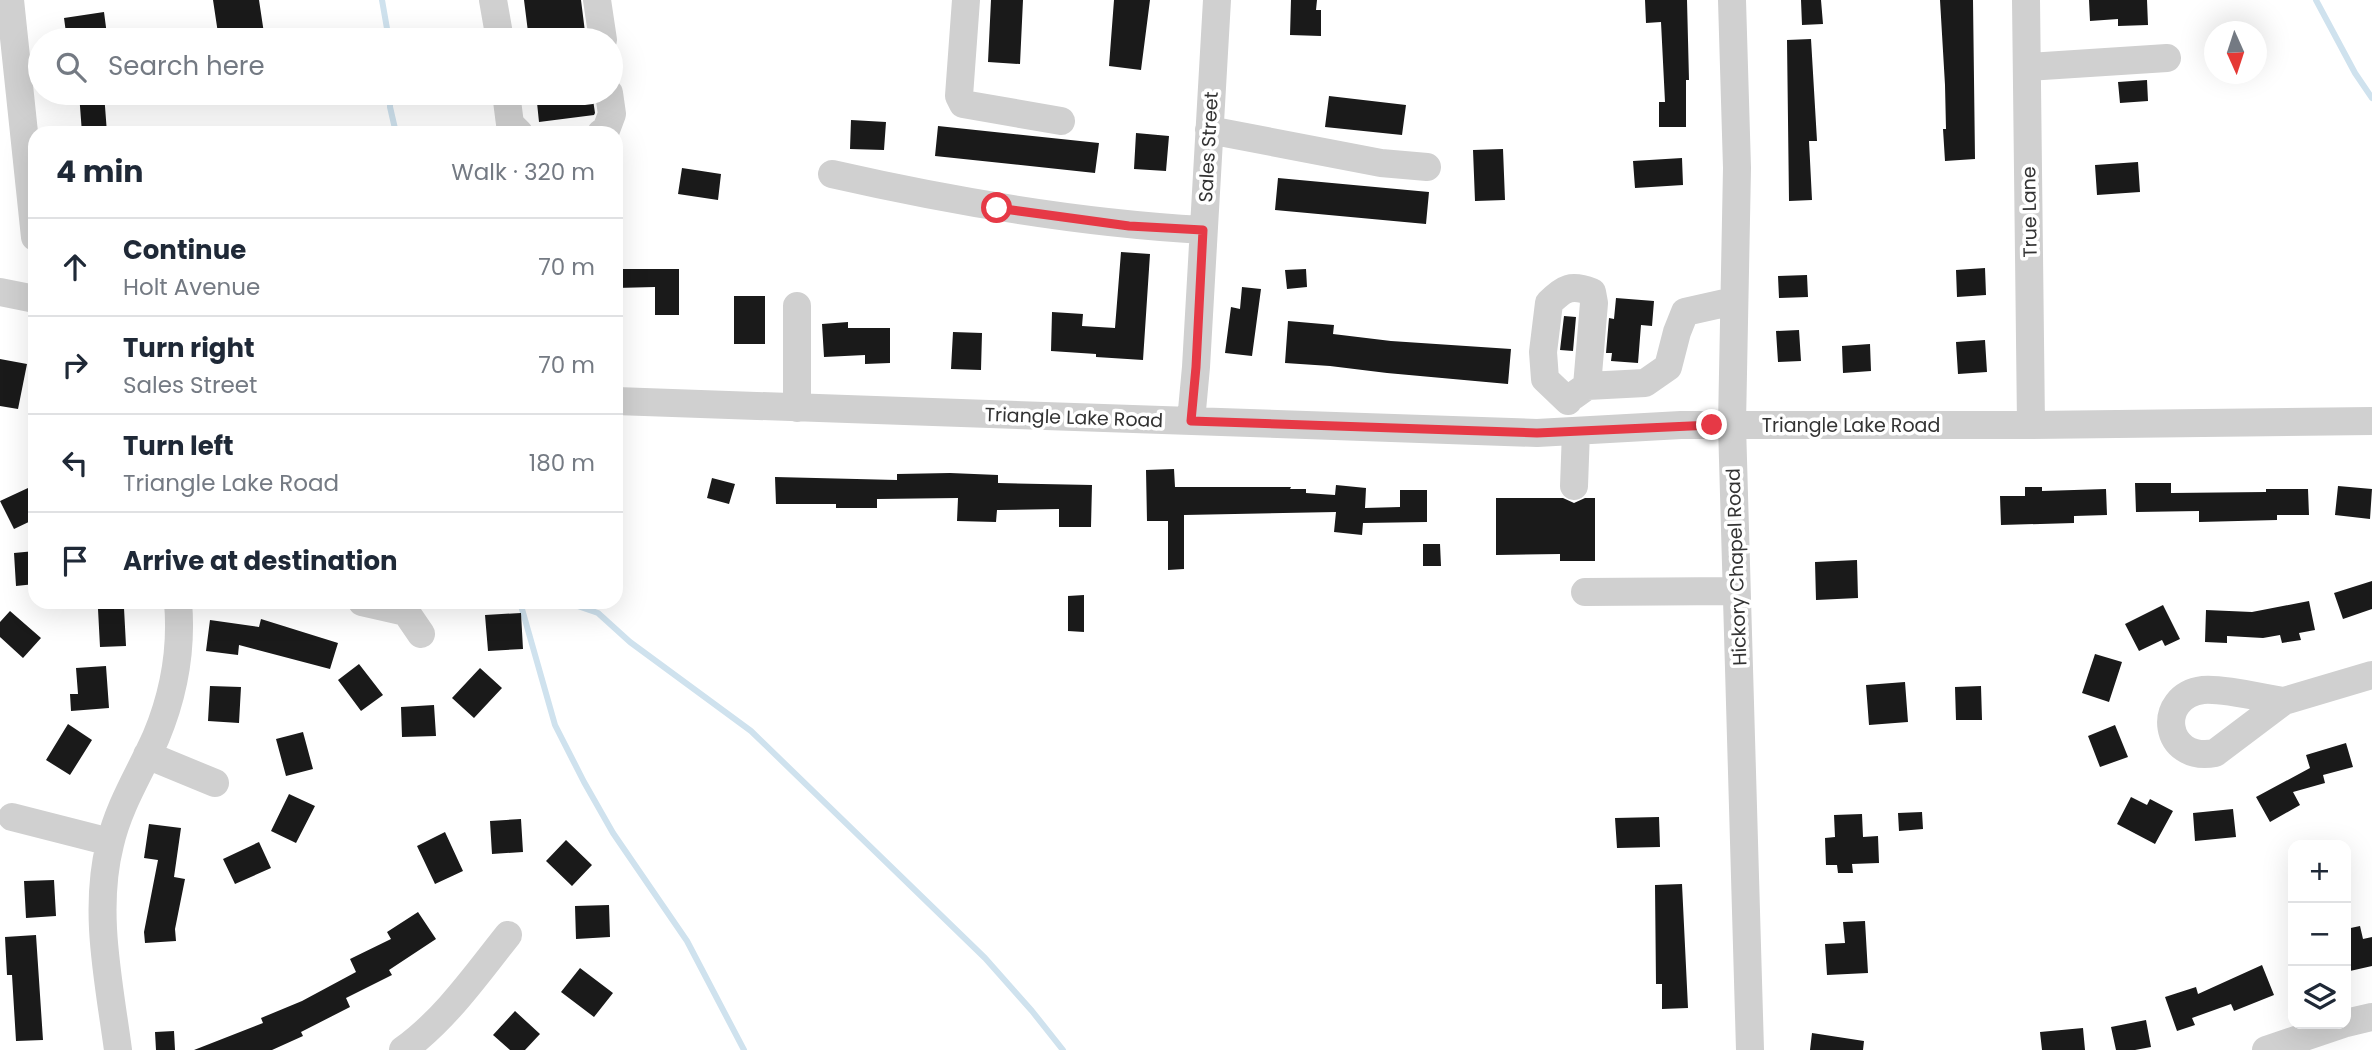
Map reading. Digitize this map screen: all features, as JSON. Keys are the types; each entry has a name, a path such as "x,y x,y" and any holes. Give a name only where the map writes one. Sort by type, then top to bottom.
{"street":[{"path":"10,0 28,171"},
{"path":"493,0 498,28"},
{"path":"597,0 601,28"},
{"path":"966,0 959,96 963,104 1061,121"},
{"name":"Sales Street","path":"1191,421 1217,0"},
{"name":"Hickory Chapel Road","path":"1731,0 1737,167 1731,425 1750,1050"},
{"name":"True Lane","path":"2026,0 2031,425"},
{"path":"2027,67 2166,58"},
{"path":"508,105 512,126"},
{"path":"608,126 612,114 611,105"},
{"path":"1209,130 1381,163 1427,167"},
{"path":"832,174 997,208 1129,226 1203,230"},
{"path":"0,292 28,298"},
{"path":"1573,486 1571,431 1577,394 1645,383 1668,366 1685,312 1734,300"},
{"path":"797,306 797,408"},
{"name":"Triangle Lake Road","path":"623,401 1524,433 1731,425 2372,421"},
{"path":"1585,592 1736,592"},
{"path":"118,1050 102,912 103,887 110,842 123,802 164,716 176,672 178,609"},
{"path":"393,609 406,612 421,634"},
{"path":"2284,701 2372,675"},
{"path":"147,755 215,783"},
{"path":"12,817 110,842"},
{"path":"403,1050 422,1036 508,934"},
{"path":"2351,1022 2372,1017"},
{"path":"2266,1050 2327,1029"}],"building":[{"path":"213,0 259,0 263,28 217,28"},
{"path":"524,0 581,0 584,28 528,28"},
{"path":"991,0 1023,0 1020,64 988,62"},
{"path":"1114,0 1150,0 1141,70 1109,66"},
{"path":"1291,0 1317,0 1316,10 1321,10 1321,36 1290,35"},
{"path":"1645,0 1687,0 1689,80 1686,80 1686,127 1659,127 1659,102 1665,102 1661,22 1646,23"},
{"path":"1801,0 1821,0 1823,24 1802,25"},
{"path":"1940,0 1973,0 1975,159 1945,161 1945,85"},
{"path":"2089,0 2147,0 2148,25 2118,26 2118,19 2090,21"},
{"path":"104,12 106,28 65,28 64,18"},
{"path":"1811,39 1817,141 1809,141 1812,200 1789,201 1787,40"},
{"path":"2147,80 2148,101 2120,103 2118,82"},
{"path":"1329,96 1406,105 1402,135 1325,127"},
{"path":"80,105 105,105 106,126 81,126"},
{"path":"537,105 594,105 594,115 539,122"},
{"path":"851,120 886,122 884,150 850,149"},
{"path":"938,126 1099,143 1095,173 935,156"},
{"path":"1136,133 1169,136 1166,171 1134,169"},
{"path":"1503,149 1505,200 1475,201 1473,150"},
{"path":"1682,158 1683,185 1635,188 1633,161"},
{"path":"2138,162 2140,192 2097,195 2095,165"},
{"path":"682,168 721,174 718,200 678,194"},
{"path":"1278,178 1429,192 1426,224 1275,210"},
{"path":"1121,252 1150,254 1143,360 1051,351 1052,312 1083,314 1082,326 1115,328"},
{"path":"1985,268 1986,295 1957,297 1956,270"},
{"path":"623,269 679,269 679,315 655,315 655,287 623,288"},
{"path":"1306,269 1307,287 1287,289 1285,270"},
{"path":"1807,275 1808,297 1779,298 1778,276"},
{"path":"1242,287 1261,289 1252,356 1225,353 1231,307 1240,309"},
{"path":"734,296 765,296 765,344 734,344"},
{"path":"1616,298 1654,301 1652,326 1641,325 1638,363 1611,361 1612,353 1606,353 1609,318 1614,319"},
{"path":"1564,316 1576,317 1573,351 1560,350"},
{"path":"1288,321 1334,325 1333,334 1391,341 1511,349 1508,384 1285,363"},
{"path":"848,322 848,328 890,328 890,363 865,364 865,355 824,357 822,324"},
{"path":"1799,330 1801,361 1778,362 1776,331"},
{"path":"953,332 982,333 981,370 951,369"},
{"path":"1985,340 1987,372 1958,374 1956,342"},
{"path":"1870,344 1871,371 1843,373 1842,346"},
{"path":"0,359 27,364 18,409 0,406"},
{"path":"1174,469 1175,487 1291,487 1290,489 1306,489 1306,493 1335,495 1336,485 1366,488 1365,508 1400,507 1400,490 1427,490 1427,522 1363,523 1362,535 1334,532 1336,512 1184,515 1184,569 1168,570 1168,521 1147,521 1146,470"},
{"path":"897,474 998,475 998,483 1092,485 1091,527 1059,527 1059,509 997,510 996,522 957,521 958,498 877,499 877,508 836,508 836,504 776,504 775,477 897,480"},
{"path":"712,478 735,484 729,504 707,498"},
{"path":"2135,483 2171,483 2171,493 2308,489 2309,515 2277,515 2277,520 2199,522 2199,511 2136,512"},
{"path":"2338,486 2372,489 2370,519 2335,515"},
{"path":"2025,487 2042,487 2042,491 2106,489 2107,515 2074,516 2074,523 2001,525 2000,496 2025,496"},
{"path":"28,488 28,522 14,529 0,501"},
{"path":"1496,498 1563,498 1574,503 1585,498 1595,498 1595,561 1560,561 1560,554 1496,555"},
{"path":"1423,544 1440,544 1441,566 1423,566"},
{"path":"28,552 28,585 16,586 14,553"},
{"path":"1857,560 1858,598 1816,600 1815,562"},
{"path":"2372,581 2372,609 2343,619 2334,593"},
{"path":"1084,595 1084,632 1068,631 1068,596"},
{"path":"2309,601 2315,630 2299,633 2301,640 2282,643 2280,635 2263,638 2227,636 2227,643 2205,642 2206,610 2252,612"},
{"path":"2163,605 2180,639 2165,646 2162,640 2139,651 2125,624"},
{"path":"98,609 124,609 126,646 100,647"},
{"path":"10,611 41,638 23,658 0,637 0,622"},
{"path":"521,613 523,649 488,651 485,615"},
{"path":"261,619 338,643 330,669 239,645 238,655 206,651 210,620 259,627"},
{"path":"2095,654 2122,662 2109,702 2082,693"},
{"path":"359,664 383,695 361,711 338,680"},
{"path":"106,666 109,708 71,711 70,694 78,694 76,668"},
{"path":"480,668 502,688 474,718 452,698"},
{"path":"1905,682 1908,722 1869,725 1866,685"},
{"path":"210,686 241,687 239,723 208,721"},
{"path":"1981,686 1982,720 1956,720 1955,687"},
{"path":"434,705 436,736 402,737 401,707"},
{"path":"68,724 92,740 70,775 46,760"},
{"path":"2115,725 2128,757 2100,767 2088,736"},
{"path":"303,732 313,769 286,776 276,739"},
{"path":"2346,743 2353,767 2323,775 2325,783 2293,792 2300,805 2270,822 2256,797 2310,768 2306,755"},
{"path":"289,794 315,806 296,843 271,831"},
{"path":"2131,797 2147,805 2150,799 2173,811 2155,844 2117,824"},
{"path":"2233,809 2236,837 2195,841 2193,813"},
{"path":"1922,812 1923,829 1899,831 1898,813"},
{"path":"1862,814 1863,837 1878,836 1879,863 1852,864 1853,873 1838,873 1837,865 1826,865 1825,838 1835,837 1834,815"},
{"path":"1659,817 1660,847 1617,848 1615,818"},
{"path":"521,819 523,852 492,854 490,821"},
{"path":"149,824 181,828 174,877 185,879 175,929 176,941 145,943 144,932 158,860 144,858"},
{"path":"445,832 463,871 435,884 417,846"},
{"path":"566,840 592,865 572,886 546,861"},
{"path":"259,842 271,868 235,884 223,859"},
{"path":"54,880 56,916 26,918 24,881"},
{"path":"1682,884 1688,1008 1662,1009 1662,984 1656,984 1655,885"},
{"path":"609,905 610,937 576,939 575,906"},
{"path":"418,912 436,939 389,970 392,975 346,998 350,1007 301,1032 303,1036 272,1050 194,1050 263,1023 261,1018 302,1001 356,972 350,959 391,939 387,932"},
{"path":"1865,921 1868,973 1827,975 1825,944 1845,943 1843,922"},
{"path":"2360,926 2363,939 2372,937 2372,966 2351,971 2351,928"},
{"path":"36,935 43,1040 16,1041 12,975 7,975 5,937"},
{"path":"2262,965 2274,995 2234,1011 2231,1004 2192,1018 2195,1025 2177,1031 2165,997 2196,987 2198,994"},
{"path":"580,968 613,993 594,1017 561,992"},
{"path":"515,1011 540,1034 525,1050 510,1050 493,1035"},
{"path":"2146,1020 2151,1047 2116,1050 2111,1027"},
{"path":"2083,1028 2085,1050 2042,1050 2040,1032"},
{"path":"174,1031 175,1050 156,1050 155,1032"},
{"path":"1812,1033 1864,1041 1863,1050 1810,1050"}],"waterway":[{"path":"382,0 387,28"},
{"path":"2316,0 2355,73 2372,98"},
{"path":"390,105 394,126"},
{"path":"522,609 555,725 613,833 687,941 744,1050"},
{"path":"586,609 598,613 630,642 751,731 985,958 1063,1050"}],"route":[{"path":"997,208 1129,226 1203,230 1191,421 1537,433 1712,425"}]}
